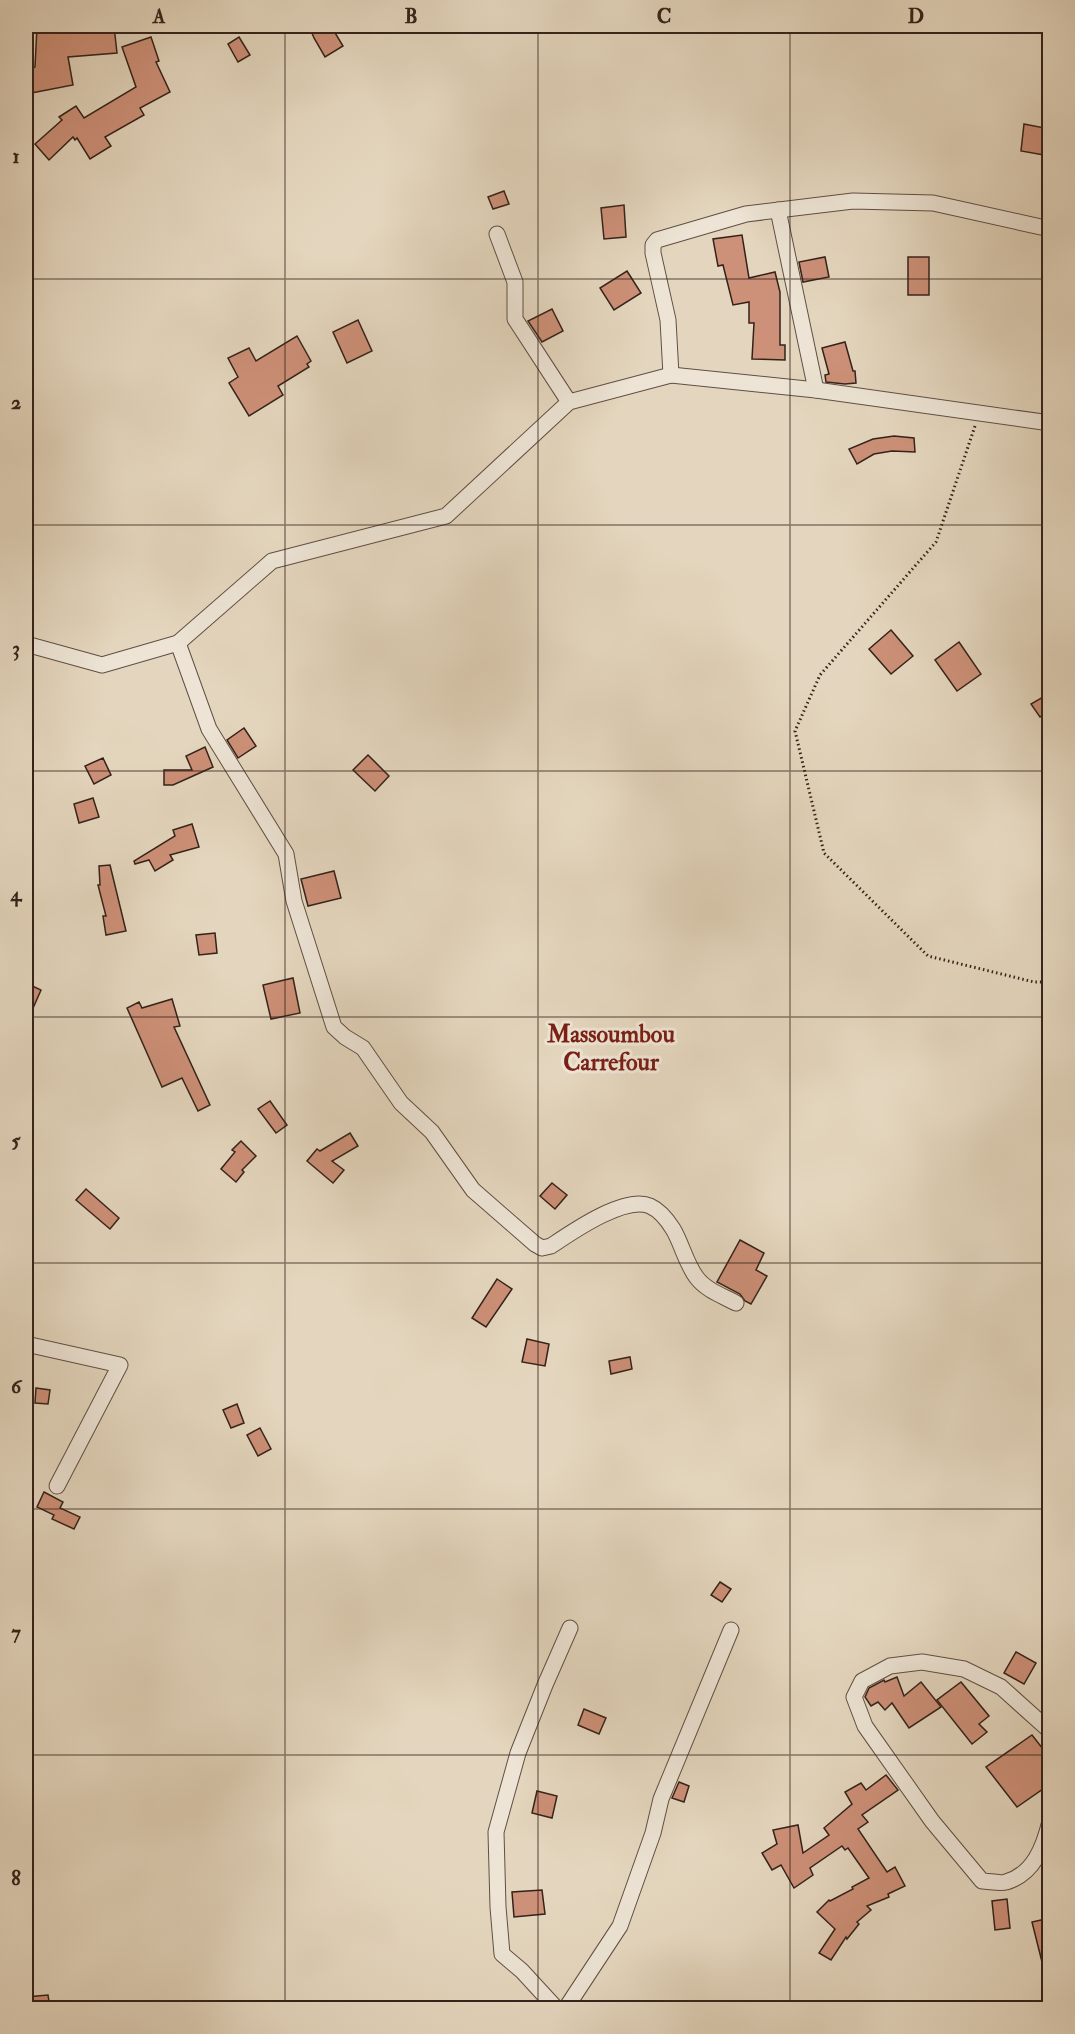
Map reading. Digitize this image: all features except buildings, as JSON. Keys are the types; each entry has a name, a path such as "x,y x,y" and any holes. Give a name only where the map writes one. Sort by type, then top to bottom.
{"street":[{"path":"671,375 668,320 653,245 657,240 746,214 853,201 933,203 1050,229"},
{"path":"778,210 816,390"},
{"path":"496,234 515,282 515,320 569,402"},
{"path":"26,644 102,665 178,643 272,561 446,516 569,402 671,375 816,390 1050,423"},
{"path":"178,643 208,729 286,854 294,901 334,1027 363,1048 401,1103 432,1132 473,1190 535,1244 542,1248 551,1246 599,1216 640,1204 650,1206 658,1211 672,1227 697,1278 708,1288 736,1303"},
{"path":"26,1344 120,1365 57,1486"},
{"path":"556,2008 522,1971 502,1954 496,1832 518,1753 544,1685 570,1628"},
{"path":"566,2008 620,1926 653,1833 661,1799 731,1630"},
{"path":"1050,1731 1001,1687 964,1669 922,1662 890,1666 862,1681 854,1697 865,1726 932,1821 982,1881 1005,1883 1023,1874 1036,1859 1044,1843 1050,1821"}],"path":[{"path":"980,413 936,542 820,675 795,731 824,853 928,956 1034,982 1050,982"}],"district":[{"name":"Massoumbou Carrefour","path":"611,1048"}]}
